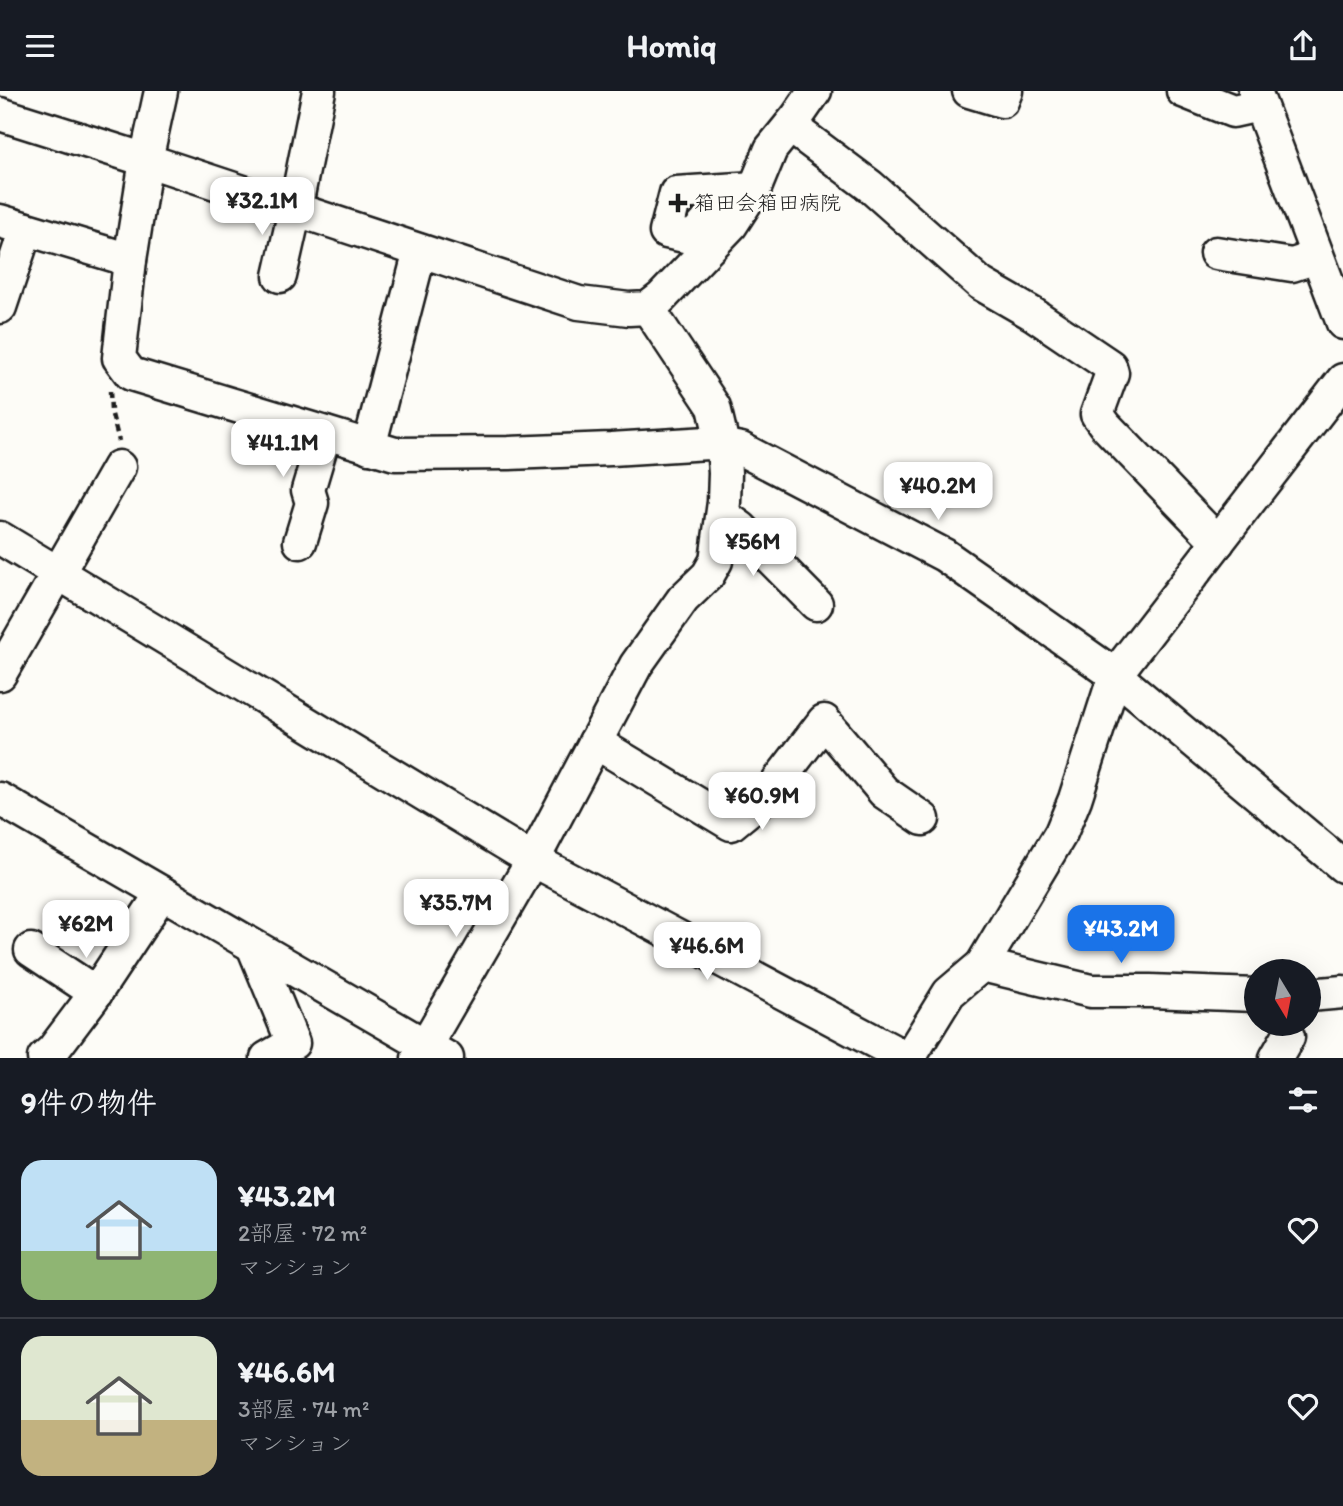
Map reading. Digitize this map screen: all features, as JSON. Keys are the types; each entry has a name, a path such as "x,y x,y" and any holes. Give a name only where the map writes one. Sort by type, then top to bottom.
{"street":[{"path":"161,91 146,160 130,260 119,358 131,374 395,454 509,453 708,443 741,449 944,555 1115,675 1343,866"},
{"path":"280,276 319,91"},
{"path":"0,114 579,303 629,310 648,308 731,225 751,194 771,149 814,91"},
{"path":"969,91 1002,101 1006,91"},
{"path":"1183,91 1233,111 1257,98 1343,323"},
{"path":"790,126 870,186 981,284 1033,314 1110,366 1112,373 1097,414 1218,542"},
{"path":"0,307 13,225 130,260"},
{"path":"369,447 420,251"},
{"path":"1216,253 1292,265 1317,257"},
{"path":"0,799 253,946 430,1054 636,665 683,599 708,575 716,561 723,515 725,473 723,445 714,407 648,308"},
{"path":"0,538 533,860 907,1058 949,993 982,965 1061,833 1075,799 1115,675 1343,380"},
{"path":"300,542 312,503 307,490 325,433"},
{"path":"0,674 119,467"},
{"path":"723,515 741,528 816,604"},
{"path":"595,743 731,824 769,793 824,721 884,792 923,819"},
{"path":"44,1058 96,993 162,893"},
{"path":"253,946 293,1043 267,1058"},
{"path":"31,950 96,993"},
{"path":"982,965 1091,992 1244,995"},
{"path":"1321,994 1343,992"}],"path":[{"path":"119,467 124,458 111,411 110,394 112,378 126,368"}],"place":[{"name":"箱田会箱田病院","path":"678,203"}]}
